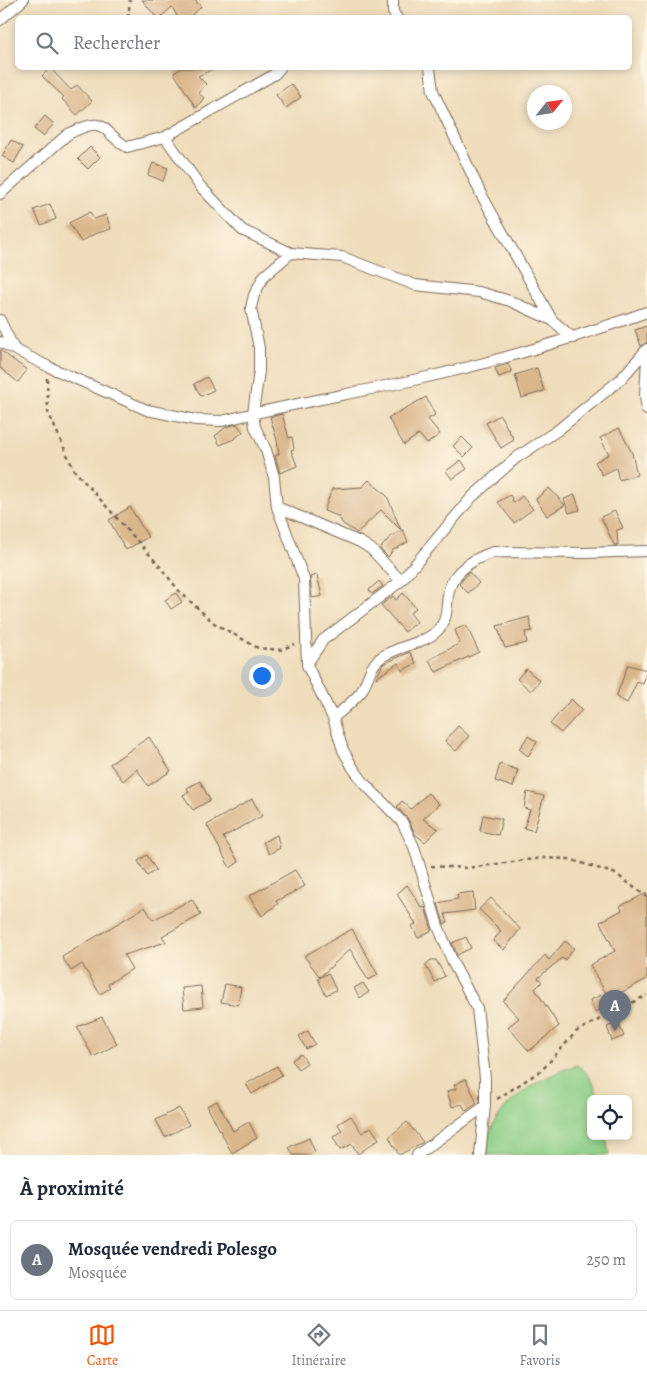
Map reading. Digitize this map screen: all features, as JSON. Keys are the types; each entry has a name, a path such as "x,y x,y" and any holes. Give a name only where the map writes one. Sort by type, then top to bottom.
{"street":[{"path":"0,20 23,0"},
{"path":"392,15 393,0"},
{"path":"0,194 68,134 81,128 100,125 107,128 128,147 165,137 275,74 278,70"},
{"path":"430,70 433,91 481,194 552,320"},
{"path":"165,137 200,186 242,230 291,254 342,257 415,285 479,292 510,301 552,320 573,338"},
{"path":"291,254 264,276 254,295 251,308 259,348 259,371 254,413 255,427 266,450 274,477 276,507 304,579 307,665 333,718 343,750 353,768 364,783 402,822 414,847 438,926 454,965 477,1008 485,1078 485,1106 480,1155"},
{"path":"0,342 49,367 122,400 166,415 222,421 416,380 573,338 647,312"},
{"path":"0,320 14,349"},
{"path":"307,665 323,640 401,581 472,497 516,458 558,430 621,379 647,349"},
{"path":"647,357 647,410"},
{"path":"276,507 360,542 371,549 401,581"},
{"path":"333,718 362,690 373,665 380,658 395,649 429,637 438,630 446,617 451,583 457,574 480,556 493,552 585,553 647,551"},
{"path":"417,1155 485,1106"}],"path":[{"path":"128,15 130,0"},
{"path":"49,367 46,383 48,412 74,470 158,563 180,592 214,623 258,648 280,650 306,639"},
{"path":"420,865 467,868 542,858 569,859 616,874 647,897"},
{"path":"485,1106 542,1070 577,1031 647,996"}],"green space":[{"path":"577,1065 591,1079 597,1095 587,1095 587,1140 607,1140 609,1155 486,1155 488,1138 494,1123 504,1109 530,1087"}],"building":[{"path":"142,0 195,0 201,7 192,15 176,15 172,7 163,15 154,15"},
{"path":"48,70 52,70 71,90 77,85 92,101 77,115 62,99 64,97 42,76"},
{"path":"179,70 211,70 198,76 206,84 198,93 204,98 196,108 174,73"},
{"path":"291,84 301,97 286,108 276,95"},
{"path":"45,116 54,124 43,136 34,129"},
{"path":"11,140 23,147 14,163 2,156"},
{"path":"90,147 100,157 88,169 78,159"},
{"path":"153,163 168,168 163,181 148,175"},
{"path":"50,204 56,219 41,225 34,210"},
{"path":"90,212 94,219 106,215 111,229 94,234 81,242 69,223"},
{"path":"647,326 647,342 641,346 635,330"},
{"path":"0,350 27,370 18,382 0,368"},
{"path":"508,364 512,372 499,377 495,368"},
{"path":"537,368 544,391 522,398 515,375"},
{"path":"207,377 214,390 201,396 194,384"},
{"path":"426,397 435,415 428,419 440,434 427,444 419,434 404,445 388,418"},
{"path":"282,414 289,438 292,437 294,449 291,450 297,466 280,473 275,456 279,454 277,440 270,417"},
{"path":"500,415 514,440 501,448 486,423"},
{"path":"237,424 243,432 234,439 220,445 215,436 226,427"},
{"path":"619,428 632,453 637,475 619,480 616,468 602,475 595,462 609,454 600,438"},
{"path":"462,437 473,448 464,457 453,446"},
{"path":"461,460 467,469 452,479 446,471"},
{"path":"369,480 387,496 401,530 381,510 357,533 343,524 338,516 324,511 332,489 362,487"},
{"path":"549,488 565,505 547,516 536,499"},
{"path":"510,495 514,503 522,496 533,509 514,523 498,502"},
{"path":"575,495 580,510 569,513 564,499"},
{"path":"130,507 148,537 126,550 109,520"},
{"path":"615,511 623,528 617,530 618,545 614,545 601,517"},
{"path":"403,530 408,542 393,550 388,557 380,549 390,537"},
{"path":"469,572 479,583 468,593 459,584"},
{"path":"317,575 322,596 312,598 310,577"},
{"path":"379,581 383,586 372,594 369,590"},
{"path":"176,593 182,602 171,609 165,600"},
{"path":"403,593 416,608 410,613 417,622 405,632 381,605 393,596 396,600"},
{"path":"529,617 532,631 525,632 527,643 505,648 497,626"},
{"path":"466,625 479,652 436,672 429,660 460,643 455,630"},
{"path":"410,652 416,663 402,671 398,663 376,678 383,664"},
{"path":"628,665 647,670 643,684 637,682 627,703 616,697"},
{"path":"526,669 540,681 531,691 517,679"},
{"path":"571,699 582,710 561,733 550,724"},
{"path":"458,726 469,736 456,751 445,741"},
{"path":"528,736 537,742 528,756 519,749"},
{"path":"149,737 171,771 148,786 137,769 123,781 110,764"},
{"path":"500,764 518,770 513,787 495,781"},
{"path":"200,781 210,800 193,810 183,795 189,792 187,788"},
{"path":"527,792 544,796 534,831 524,828 530,810 524,808"},
{"path":"428,793 439,804 423,819 438,829 425,842 415,834 408,819 397,807 402,801 411,809"},
{"path":"252,799 262,816 223,837 239,862 230,868 207,825"},
{"path":"483,815 502,819 498,835 480,831"},
{"path":"277,835 280,848 269,854 263,842"},
{"path":"147,855 156,870 147,876 138,861"},
{"path":"295,870 305,886 276,901 278,904 262,916 249,896"},
{"path":"407,885 422,908 425,907 432,930 418,938 412,926 416,924 397,894"},
{"path":"473,892 475,910 445,914 448,922 444,924 438,903 458,899 457,894"},
{"path":"647,893 647,979 609,999 590,965 615,951 600,922 622,910 620,906"},
{"path":"491,898 520,929 504,950 493,941 501,931 479,909"},
{"path":"192,899 201,915 162,936 166,942 124,955 132,969 108,984 110,988 100,994 82,964 71,971 62,957 145,907 153,920"},
{"path":"352,929 378,975 368,980 350,949 320,977 304,956"},
{"path":"466,937 471,948 457,955 452,943"},
{"path":"565,941 574,948 565,960 562,958 538,978 542,982 535,989 559,1026 529,1051 508,1027 519,1018 503,1001 545,955 549,960"},
{"path":"431,960 436,960 445,976 435,982 425,965"},
{"path":"328,973 336,990 326,995 318,979"},
{"path":"363,983 369,992 360,998 354,988"},
{"path":"225,984 241,987 238,1005 221,1002"},
{"path":"201,986 203,1007 184,1009 182,988"},
{"path":"602,995 607,1006 595,1012 590,1000"},
{"path":"102,1017 117,1044 93,1057 77,1027"},
{"path":"618,1022 624,1036 612,1041 607,1027"},
{"path":"308,1031 315,1044 306,1049 299,1036"},
{"path":"301,1054 307,1063 298,1069 292,1060"},
{"path":"277,1066 282,1075 252,1094 246,1084"},
{"path":"466,1079 477,1103 466,1111 462,1104 452,1107 447,1091 456,1089 454,1085"},
{"path":"217,1101 233,1131 249,1122 257,1138 232,1153 207,1106"},
{"path":"179,1108 189,1125 165,1137 156,1120"},
{"path":"351,1116 362,1133 371,1127 379,1139 358,1154 352,1144 340,1150 333,1137 342,1131 338,1124"},
{"path":"407,1122 423,1142 399,1155 389,1137"},
{"path":"309,1138 315,1152 308,1155 293,1155 289,1147"}],"place":[{"name":"Mosquée vendredi Polesgo","path":"615,1031"}]}
